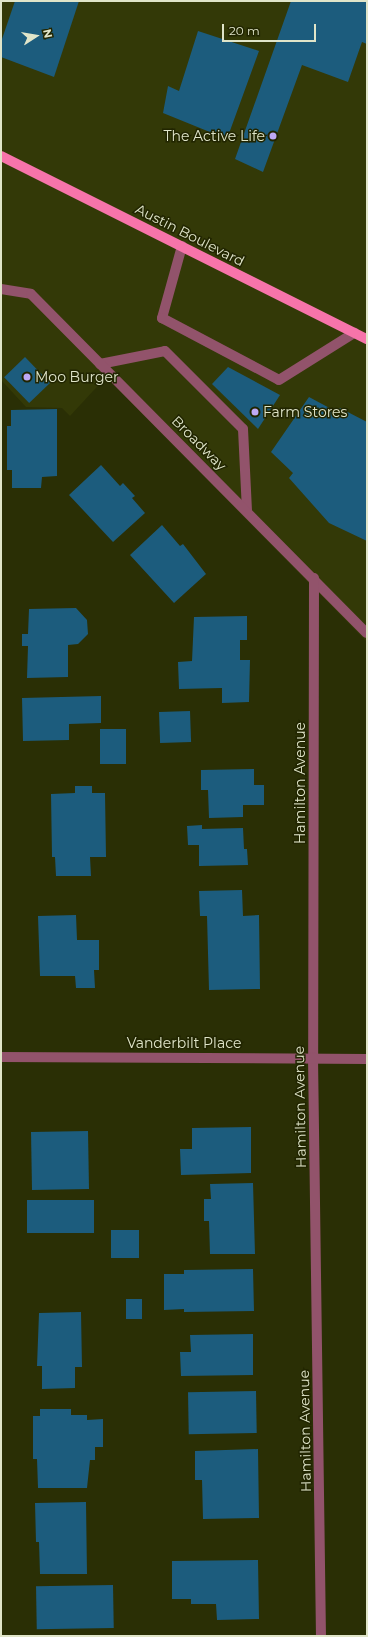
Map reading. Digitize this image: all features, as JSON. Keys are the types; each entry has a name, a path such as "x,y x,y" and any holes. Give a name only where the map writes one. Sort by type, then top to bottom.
{"main road":[{"name":"Austin Boulevard","path":"1,156 367,339"}],"street":[{"path":"182,246 162,318 279,380 354,333"},
{"name":"Broadway","path":"1,289 31,294 367,633"},
{"path":"100,364 165,351 243,429 247,511"},
{"name":"Hamilton Avenue","path":"314,578 313,1057 321,1636"},
{"name":"Vanderbilt Place","path":"1,1057 313,1057 367,1059"}],"shaded area":[{"path":"1,1 367,1 367,642 106,377 70,416 62,408 26,407 1,380"}],"building":[{"path":"15,1 79,1 54,77 1,57 1,42"},
{"path":"291,1 367,1 367,44 362,42 348,82 302,65 263,172 235,159"},
{"path":"198,31 259,51 227,139 163,113 168,86 179,91"},
{"path":"25,357 50,383 29,403 4,377"},
{"name":"Farm Stores","path":"228,367 280,395 258,429 212,384"},
{"path":"309,397 337,412 340,408 367,422 367,541 329,523 289,478 293,473 271,452"},
{"path":"57,409 57,476 42,477 41,488 12,488 12,470 7,470 7,426 11,426 11,410"},
{"path":"101,465 120,486 123,483 135,496 132,498 145,513 113,542 69,495"},
{"path":"162,525 180,546 183,544 206,574 174,603 130,555"},
{"path":"76,608 87,620 88,634 78,644 68,645 68,677 27,678 28,646 22,646 22,634 28,634 29,609"},
{"path":"247,616 247,640 240,640 240,660 250,660 249,702 222,703 222,688 179,689 178,662 192,661 194,617"},
{"path":"101,696 101,723 69,724 69,740 23,741 22,698"},
{"path":"190,711 191,742 160,743 159,712"},
{"path":"100,729 126,729 126,764 100,764"},
{"path":"254,769 254,785 264,785 264,805 243,805 243,817 209,818 208,790 201,790 201,770"},
{"path":"75,786 92,786 92,793 105,793 106,857 90,857 91,876 56,876 55,857 52,857 51,794 75,793"},
{"path":"202,825 202,829 243,828 244,849 247,849 248,865 199,866 199,845 188,845 187,826"},
{"path":"242,890 243,916 259,915 260,989 209,990 207,916 200,916 199,891"},
{"path":"76,915 77,940 99,940 99,970 94,970 95,988 76,988 75,976 40,976 38,916"},
{"path":"251,1127 251,1173 181,1175 180,1149 192,1149 192,1128"},
{"path":"88,1131 89,1189 32,1190 31,1132"},
{"path":"253,1183 255,1254 210,1254 209,1221 204,1221 204,1199 211,1199 210,1184"},
{"path":"27,1200 94,1200 94,1233 27,1233"},
{"path":"111,1230 139,1230 139,1258 111,1258"},
{"path":"253,1269 254,1311 184,1312 184,1309 164,1310 164,1274 184,1274 184,1270"},
{"path":"126,1299 142,1299 142,1319 126,1319"},
{"path":"81,1312 82,1367 75,1367 75,1388 42,1389 42,1366 37,1366 39,1313"},
{"path":"253,1334 253,1375 181,1376 180,1352 191,1352 190,1335"},
{"path":"256,1391 257,1433 189,1434 188,1392"},
{"path":"40,1409 71,1409 71,1415 87,1415 87,1420 103,1419 103,1447 95,1447 95,1460 90,1460 87,1488 38,1488 37,1459 33,1459 33,1416 40,1416"},
{"path":"258,1449 259,1518 203,1519 202,1480 195,1480 195,1451"},
{"path":"86,1502 87,1574 40,1574 39,1542 36,1542 35,1503"},
{"path":"258,1560 259,1619 217,1620 216,1604 191,1604 191,1599 172,1599 172,1561"},
{"path":"113,1585 114,1628 37,1629 36,1586"}],"place":[{"name":"The Active Life","path":"273,136"},
{"name":"Moo Burger","path":"27,377"},
{"name":"Farm Stores","path":"255,412"}]}
